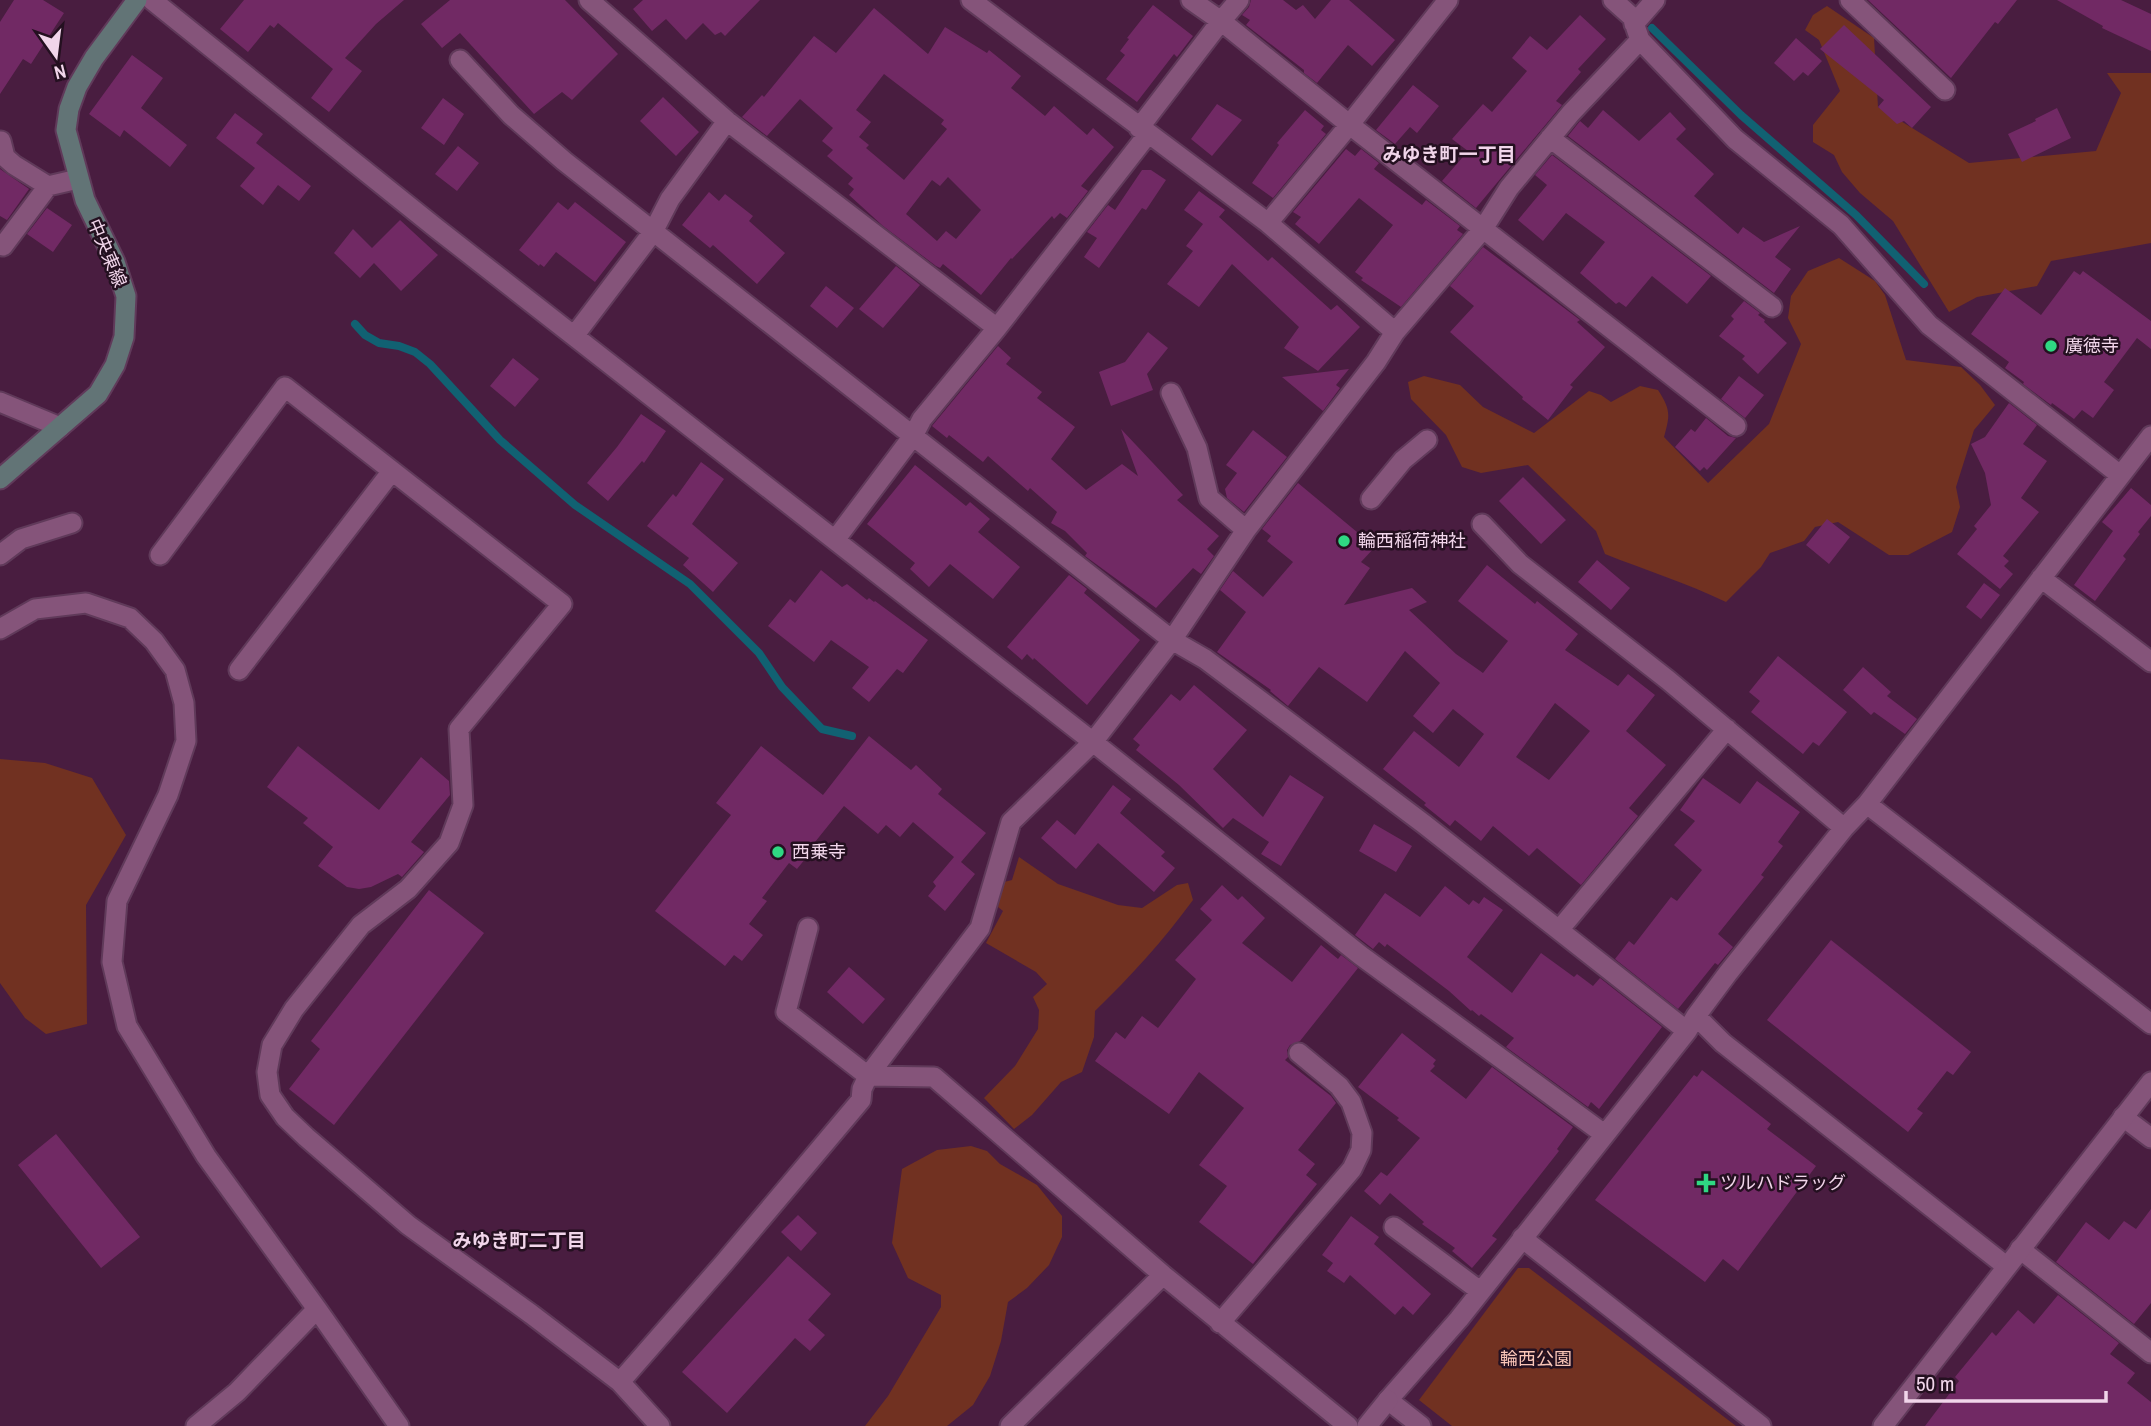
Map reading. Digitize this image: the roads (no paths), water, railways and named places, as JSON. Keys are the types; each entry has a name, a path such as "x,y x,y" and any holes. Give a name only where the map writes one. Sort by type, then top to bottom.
{"main road":[{"name":"中央東線","path":"4,471 97,394 115,365 124,337 126,296 115,262 85,200 66,130 69,109 77,87 93,58 137,0"}],"street":[{"path":"152,0 436,228 1093,742 1360,955 1604,1134"},
{"path":"589,0 727,121 997,328"},
{"path":"971,0 1268,223 1395,332"},
{"path":"1191,0 1736,426"},
{"path":"835,540 913,436 922,419 997,328 1239,0"},
{"path":"1268,223 1350,125 1448,0"},
{"path":"1613,0 1632,17 1637,32 1735,139 1842,225 1929,325 2120,475"},
{"path":"620,1382 861,1100 862,1088 868,1076 980,928 1011,822 1093,742 1172,640 1246,530 1376,362 1395,332 1483,229 1510,188 1637,32 1656,0"},
{"path":"1850,0 1945,90"},
{"path":"460,60 511,115 564,161 1172,640 1216,667 1559,930 1723,1043 2006,1266"},
{"path":"574,336 653,232 670,199 727,121"},
{"path":"1550,138 1772,307"},
{"path":"1,141 5,157 48,186"},
{"path":"3,246 48,186 78,179"},
{"path":"160,555 285,387 562,604 459,729 463,805 449,843 408,889 361,925 294,1009 272,1045 267,1072 270,1095 285,1117 306,1137 408,1225 620,1382 660,1426"},
{"path":"1171,393 1197,448 1209,498 1246,530"},
{"path":"0,402 60,427"},
{"path":"1367,1426 1480,1291 1692,1024 1728,973 1844,828 1867,804 2151,436"},
{"path":"1371,499 1403,460 1427,440"},
{"path":"239,670 392,471"},
{"path":"0,555 21,540 72,523"},
{"path":"1482,524 1520,564 1727,729 1844,828"},
{"path":"2041,578 2151,662"},
{"path":"0,629 35,609 86,603 130,618 154,641 175,670 184,703 186,741 168,795 117,901 112,962 127,1026 206,1156 399,1426"},
{"path":"1559,930 1727,729"},
{"path":"1867,804 2151,1024"},
{"path":"808,928 786,1012 868,1076 934,1077 1163,1275 1348,1426"},
{"path":"1220,1323 1352,1169 1361,1150 1362,1133 1351,1102 1339,1086 1299,1053"},
{"path":"1887,1424 2006,1266 2151,1082"},
{"path":"2123,1117 2151,1138"},
{"path":"1394,1227 1480,1291"},
{"path":"1522,1238 1761,1426"},
{"path":"2020,1250 2151,1353"},
{"path":"1010,1426 1163,1275"},
{"path":"196,1426 237,1392 317,1308"},
{"path":"1388,1400 1421,1426"}],"waterway":[{"path":"1652,28 1741,115 1856,215 1924,284"},
{"path":"355,324 365,335 379,343 415,352 430,364 500,440 575,505 690,584 759,653 782,687 822,729 852,736"}],"place":[{"name":"廣徳寺","path":"2051,346"},
{"name":"輪西稲荷神社","path":"1344,541"},
{"name":"西乗寺","path":"778,852"},
{"name":"ツルハドラッグ","path":"1706,1183"}],"district":[{"name":"みゆき町一丁目","path":"1449,154"},
{"name":"みゆき町二丁目","path":"519,1240"}],"park label":[{"name":"輪西公園","path":"1536,1359"}]}
